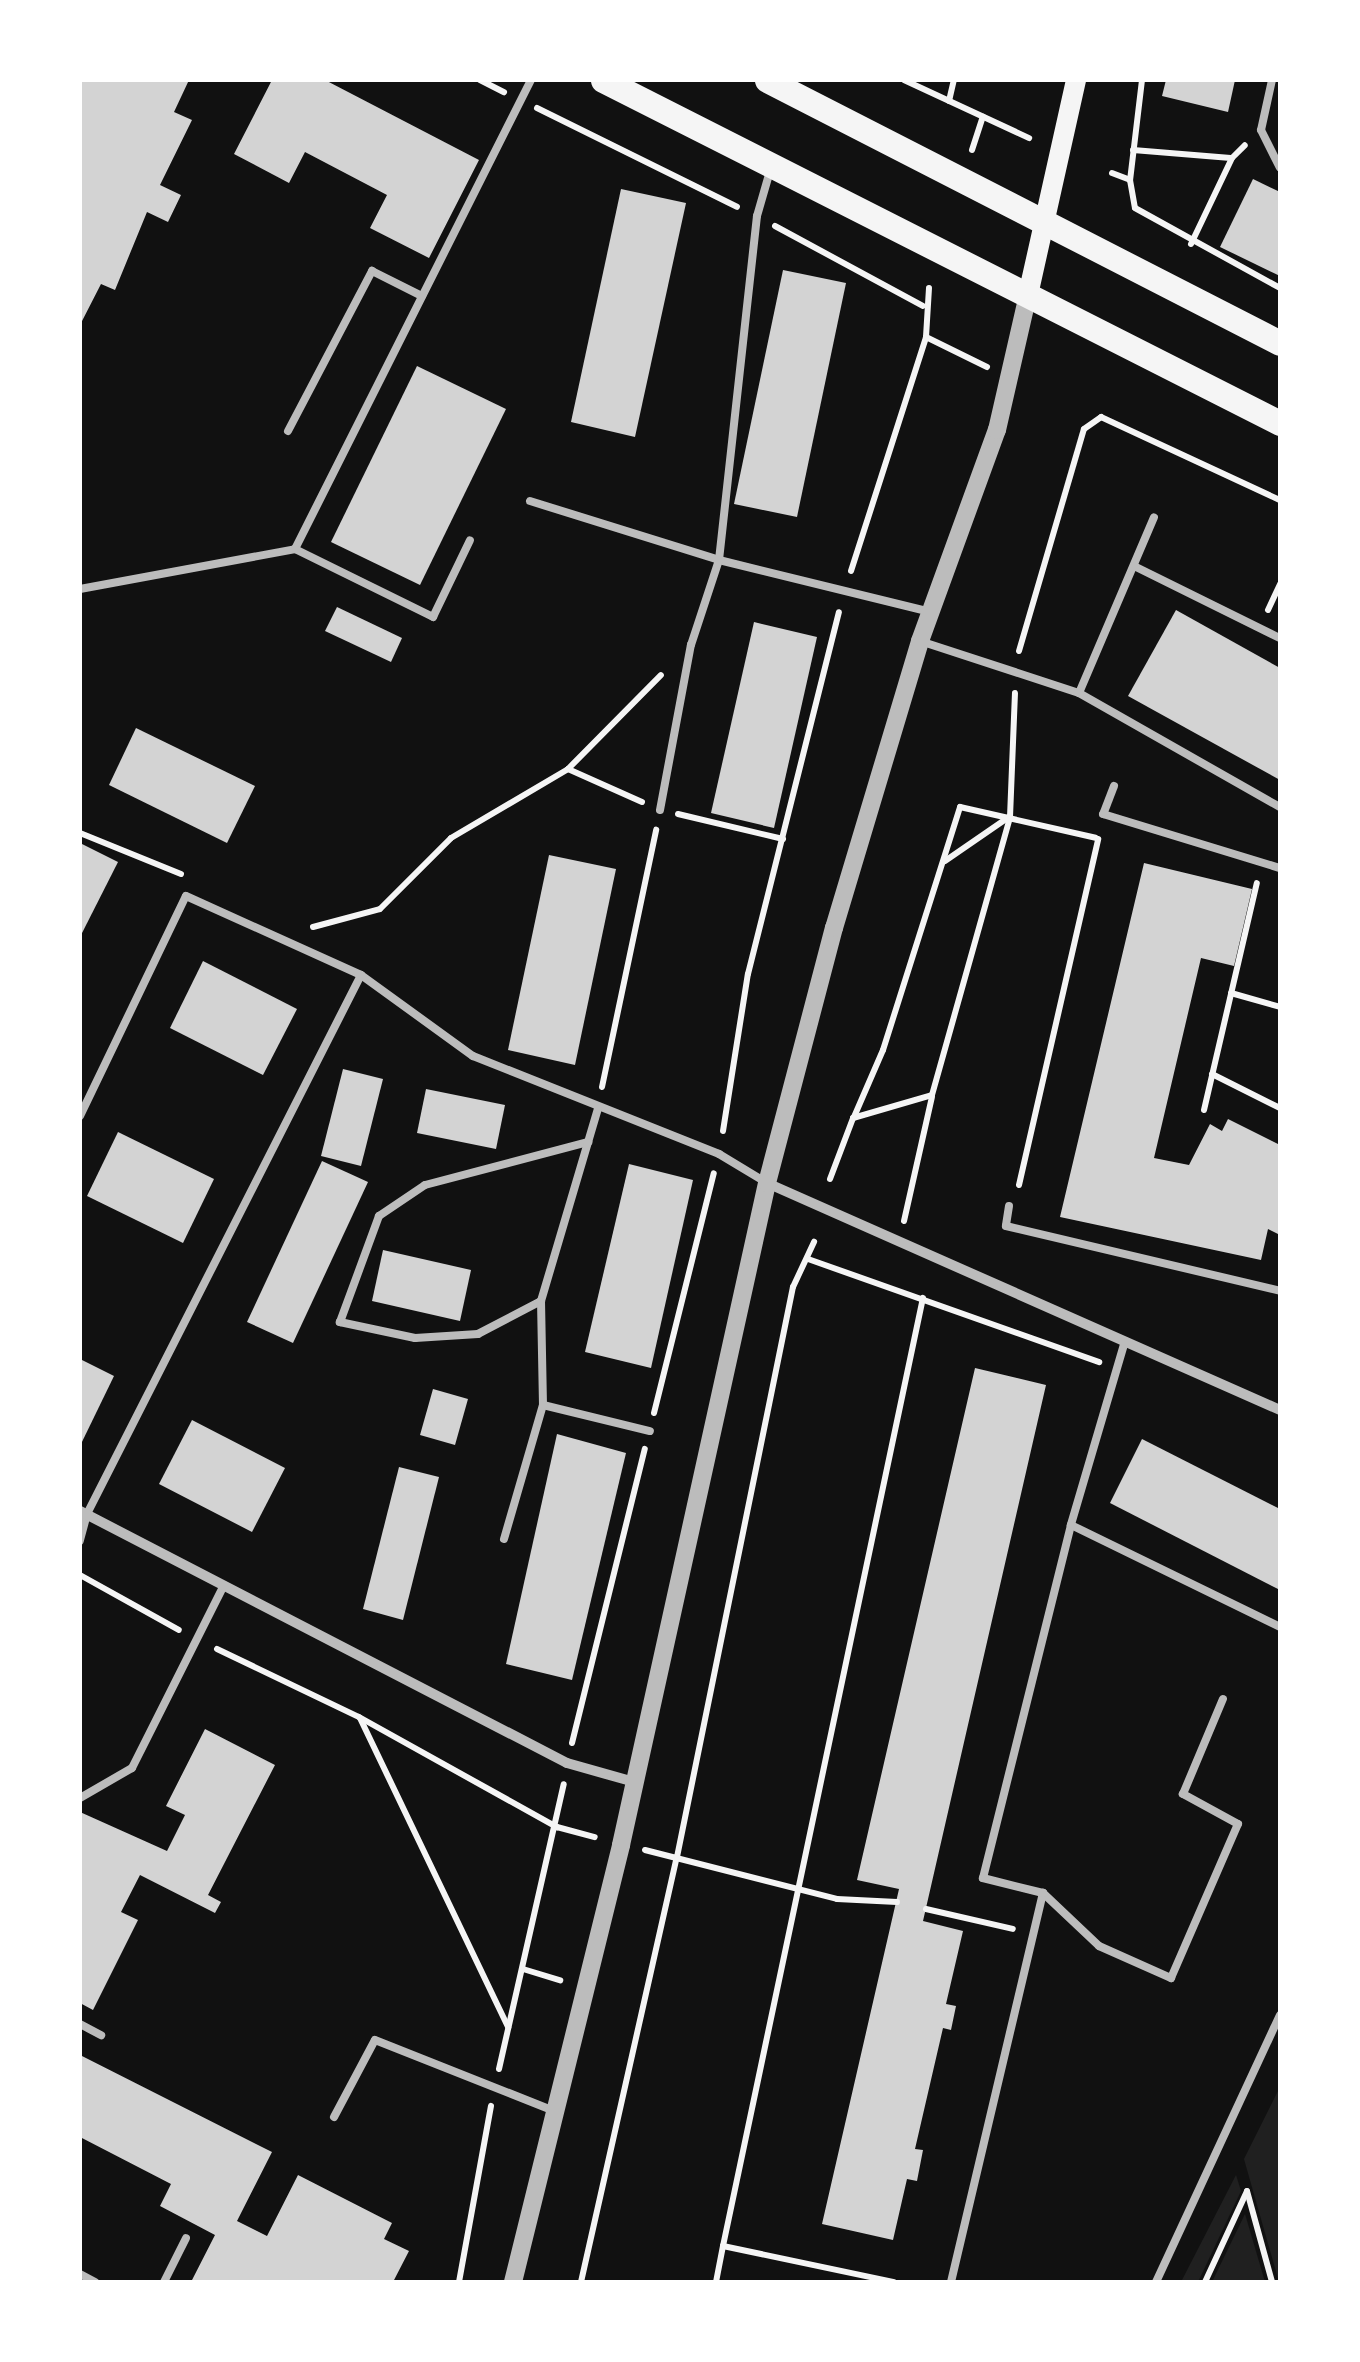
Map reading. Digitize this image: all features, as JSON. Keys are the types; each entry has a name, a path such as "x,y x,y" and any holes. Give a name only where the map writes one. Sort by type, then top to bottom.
{"main road":[{"path":"604,80 1280,422"},
{"path":"767,80 1045,226 1280,343"},
{"path":"1028,295 1076,80"}],"street":[{"path":"513,2282 552,2110 622,1845 768,1183 834,928 920,641 997,430 1028,295"},
{"path":"768,1183 898,1244 1280,1410"},
{"path":"84,1513 567,1763 634,1782"}],"lane":[{"path":"295,549 531,80"},
{"path":"1272,80 1261,130 1280,168"},
{"path":"660,810 691,645 720,560 756,216 772,166"},
{"path":"288,430 372,271 422,296"},
{"path":"530,501 720,560 931,612"},
{"path":"1079,693 1154,517"},
{"path":"80,588 295,549 433,617 470,540"},
{"path":"1134,566 1280,638"},
{"path":"920,641 1016,669 1079,693 1280,806"},
{"path":"1114,786 1104,814 1280,868"},
{"path":"80,1116 186,896 360,975 473,1056 719,1154 768,1183"},
{"path":"80,1541 84,1513 360,975"},
{"path":"504,1540 542,1406 541,1301 598,1109"},
{"path":"541,1301 478,1334 414,1338 340,1322 379,1216 425,1185 588,1142"},
{"path":"1009,1206 1006,1226 1280,1291"},
{"path":"1125,1340 1072,1525 983,1878 1043,1893 1099,1946 1171,1978 1238,1824 1183,1794 1223,1699"},
{"path":"542,1406 650,1431"},
{"path":"1072,1525 1280,1627"},
{"path":"80,1798 132,1768 224,1588"},
{"path":"952,2282 1043,1893"},
{"path":"1156,2282 1280,2015"},
{"path":"80,2024 101,2035"},
{"path":"334,2117 375,2040 494,2091 552,2110"},
{"path":"164,2282 186,2238"},
{"path":"80,2274 95,2282"}],"path":[{"path":"480,80 756,216 923,306"},
{"path":"904,80 1029,138"},
{"path":"950,102 954,80"},
{"path":"1142,80 1130,180 1140,215 1280,288"},
{"path":"972,150 983,117"},
{"path":"1191,244 1232,158 1261,130"},
{"path":"1133,150 1232,158"},
{"path":"1112,173 1130,180"},
{"path":"459,2282 494,2091 557,1826 567,1763 719,1154 748,974 845,590 926,337 923,306 930,288"},
{"path":"926,337 988,368"},
{"path":"898,1244 932,1095 1010,817 1016,669 1084,430 1101,418 1280,500"},
{"path":"298,920 316,928 380,909 451,838 568,769 691,645"},
{"path":"830,1178 944,862 960,807 1116,844"},
{"path":"598,1109 660,810"},
{"path":"944,862 1010,817"},
{"path":"80,833 189,877"},
{"path":"1019,1185 1098,839"},
{"path":"1204,1110 1257,883 1239,878"},
{"path":"1231,992 1280,1007"},
{"path":"1212,1074 1280,1108"},
{"path":"853,1118 932,1095"},
{"path":"581,2282 676,1857 793,1287 814,1242"},
{"path":"808,1259 1117,1368"},
{"path":"716,2282 923,1298"},
{"path":"80,1574 197,1640 360,1717 557,1826 798,1889 896,1902"},
{"path":"360,1717 508,2029"},
{"path":"926,1909 1034,1934"},
{"path":"523,1969 584,1986"},
{"path":"1205,2282 1247,2191 1272,2282"},
{"path":"723,2246 894,2282"}],"shaded area":[{"path":"1280,2087 1280,2282 1279,2282 1244,2159"},
{"path":"1236,2175 1241,2191 1198,2282 1181,2282"},
{"path":"1245,2214 1265,2282 1212,2282"}],"building":[{"path":"80,80 189,80 174,112 192,120 160,185 181,195 168,222 147,212 115,290 101,284 80,325"},
{"path":"272,80 325,80 479,160 429,258 370,228 387,195 305,152 289,183 234,154"},
{"path":"1166,80 1235,80 1228,112 1162,96"},
{"path":"1253,179 1280,192 1280,276 1220,247"},
{"path":"621,189 686,203 635,437 571,422"},
{"path":"783,270 846,283 797,517 734,504"},
{"path":"417,366 506,409 420,585 331,542"},
{"path":"337,607 402,638 391,662 325,631"},
{"path":"1176,610 1280,668 1280,780 1128,696"},
{"path":"754,622 817,637 774,828 711,813"},
{"path":"136,728 255,786 227,843 109,785"},
{"path":"80,843 118,862 80,937"},
{"path":"549,855 616,869 575,1065 508,1050"},
{"path":"1144,863 1252,889 1234,966 1201,958 1154,1158 1189,1165 1210,1124 1222,1131 1228,1119 1280,1145 1280,1235 1268,1229 1261,1260 1060,1217"},
{"path":"203,961 297,1009 263,1075 170,1028"},
{"path":"343,1069 383,1079 361,1166 321,1156"},
{"path":"426,1089 505,1105 496,1149 417,1133"},
{"path":"118,1132 214,1179 183,1243 87,1196"},
{"path":"322,1161 368,1182 293,1343 247,1322"},
{"path":"629,1164 693,1180 651,1368 585,1352"},
{"path":"383,1250 471,1270 460,1321 372,1301"},
{"path":"80,1359 114,1376 80,1446"},
{"path":"975,1368 1046,1385 923,1921 963,1931 946,2004 956,2006 951,2030 943,2028 915,2149 923,2150 917,2181 907,2179 893,2240 822,2224 899,1889 857,1880"},
{"path":"433,1389 468,1399 455,1445 420,1435"},
{"path":"192,1420 285,1468 252,1532 159,1484"},
{"path":"557,1434 626,1453 572,1680 506,1664"},
{"path":"1142,1439 1280,1509 1280,1590 1110,1503"},
{"path":"399,1467 439,1477 403,1620 363,1609"},
{"path":"205,1729 275,1765 208,1895 221,1902 215,1913 140,1875 121,1912 138,1920 93,2010 80,2003 80,1812 167,1851 185,1815 166,1806"},
{"path":"80,2055 272,2152 237,2221 267,2236 298,2175 392,2223 384,2239 409,2251 393,2282 191,2282 215,2235 160,2206 171,2184 80,2137"}]}
